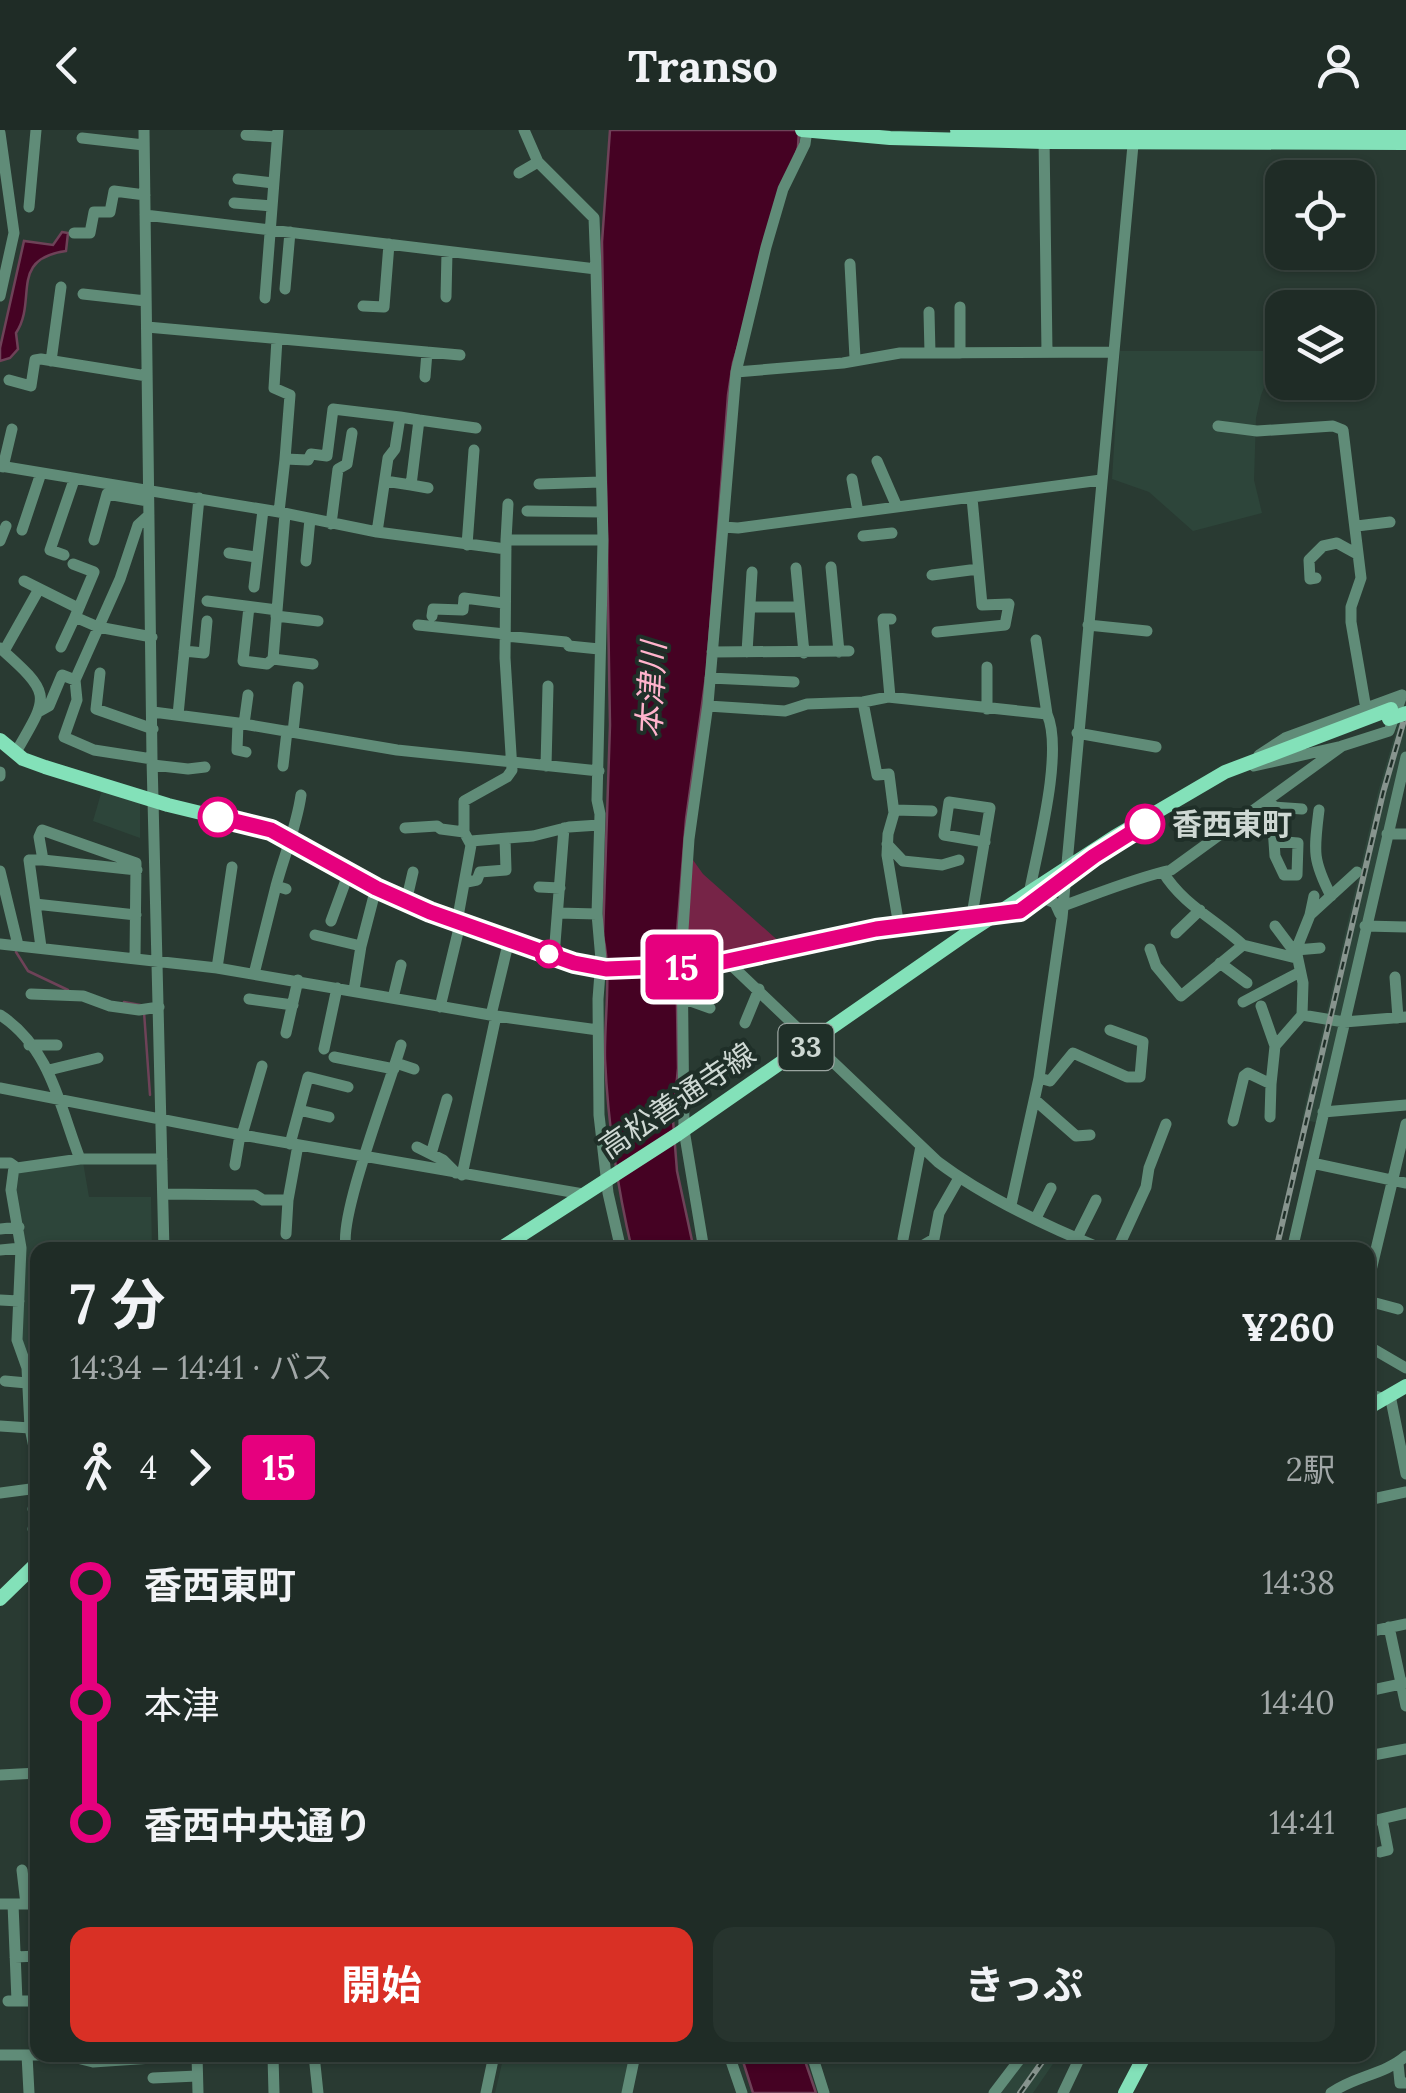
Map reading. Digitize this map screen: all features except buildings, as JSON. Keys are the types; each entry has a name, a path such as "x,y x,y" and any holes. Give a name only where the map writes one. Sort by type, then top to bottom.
{"main road":[{"path":"806,130 1044,136 1406,133"},
{"path":"935,130 1044,136"},
{"path":"1134,135 1406,143"},
{"name":"高松善通寺線","path":"970,926 1020,911 1055,891 1094,856 1254,762 1398,711"},
{"path":"6,749 46,768 271,830 406,902 554,956 603,969 728,962 899,926 970,926"},
{"name":"高松善通寺線","path":"510,1242 814,1042 933,958 970,926 1055,891"},
{"path":"1000,912 1020,911"},
{"path":"1380,1396 1406,1386"},
{"path":"2,1595 30,1569"},
{"path":"1126,2093 1141,2062"}],"street":[{"path":"29,207 36,130"},
{"path":"144,130 158,962 148,1008 162,1120 164,1242"},
{"path":"524,130 538,162 597,224 602,512 597,914 603,969 598,1030 599,1100 620,1242"},
{"path":"702,1242 681,1132 685,1000 682,967 689,839 708,706 736,372 766,247 783,190 805,144 806,130"},
{"path":"0,133 14,234 0,296"},
{"path":"246,135 278,134 266,298"},
{"path":"1011,1205 1040,1078 1055,891 1075,764 1134,135"},
{"path":"1044,136 1047,352"},
{"path":"82,138 144,145"},
{"path":"519,173 538,162"},
{"path":"238,179 273,183"},
{"path":"74,234 90,232 94,212 110,212 114,191 145,195"},
{"path":"234,203 272,206"},
{"path":"145,215 596,269"},
{"path":"284,289 290,232"},
{"path":"363,306 384,308 389,244"},
{"path":"445,297 447,252"},
{"path":"850,264 855,358"},
{"path":"52,361 61,287"},
{"path":"84,294 146,301"},
{"path":"960,308 960,353"},
{"path":"930,312 930,353"},
{"path":"147,327 460,355"},
{"path":"249,607 243,661 267,664 273,659 277,613 290,395 274,388 277,339"},
{"path":"425,376 427,352"},
{"path":"736,372 930,353 1113,352"},
{"path":"9,380 32,386 35,360 147,376"},
{"path":"285,459 308,460 312,454 327,456 333,409 476,428"},
{"path":"377,532 388,458 395,449 400,418"},
{"path":"411,485 419,420"},
{"path":"1218,426 1257,430 1333,426 1342,430 1361,578 1351,607 1351,622 1366,709"},
{"path":"12,429 2,466 148,496"},
{"path":"330,524 338,469 347,464 352,433"},
{"path":"467,544 474,450"},
{"path":"877,461 896,507"},
{"path":"22,530 41,472"},
{"path":"61,647 94,572 50,550 74,480"},
{"path":"852,480 865,511 869,535 892,533"},
{"path":"723,527 1101,480"},
{"path":"385,481 428,488"},
{"path":"539,484 601,482"},
{"path":"94,540 108,494 199,498 330,524 467,544 602,540"},
{"path":"178,715 199,498"},
{"path":"937,632 1006,624 1009,604 982,605 972,498"},
{"path":"440,1007 467,882 464,802 507,777 513,762 504,603 508,504"},
{"path":"254,587 263,510"},
{"path":"528,511 602,512"},
{"path":"148,515 138,525 117,586 74,680 77,700 64,737 94,750 188,769 205,767"},
{"path":"306,561 310,519"},
{"path":"1357,526 1390,522"},
{"path":"0,540 6,526"},
{"path":"1316,578 1310,579 1309,560 1323,546 1337,542 1357,554"},
{"path":"228,554 256,557"},
{"path":"712,652 844,652 831,566"},
{"path":"796,568 804,653"},
{"path":"932,575 978,569"},
{"path":"747,652 752,572"},
{"path":"92,576 117,586"},
{"path":"24,581 98,627 152,637"},
{"path":"39,589 2,650 38,687 40,711"},
{"path":"432,616 433,609 463,610 464,598 504,603"},
{"path":"207,602 318,621"},
{"path":"750,607 799,606"},
{"path":"890,698 883,619 892,619"},
{"path":"184,651 204,653 207,621"},
{"path":"418,625 599,649"},
{"path":"1088,626 1147,632"},
{"path":"1036,640 1051,752 1048,798 1055,891"},
{"path":"273,659 313,664"},
{"path":"987,667 987,709"},
{"path":"100,673 96,709 154,728"},
{"path":"6,749 49,706 62,675 74,680"},
{"path":"710,678 794,682"},
{"path":"546,766 548,686"},
{"path":"283,766 298,688"},
{"path":"246,752 235,746 248,695"},
{"path":"1402,695 1389,731 1342,746 1254,762 1285,738 1402,695"},
{"path":"708,706 786,711 807,704 890,698 1047,714"},
{"path":"864,702 877,774 889,774 894,810 886,844 899,926"},
{"path":"154,712 397,750 598,770"},
{"path":"1078,733 1156,747"},
{"path":"1055,891 1171,870 1272,803 1342,746"},
{"path":"1051,752 1075,764"},
{"path":"1294,1242 1406,760"},
{"path":"254,974 281,888 288,839 301,810 301,795"},
{"path":"970,926 985,842 991,804 947,801 943,841 985,842"},
{"path":"1272,803 1302,809"},
{"path":"1272,803 1274,841 1275,856 1284,875 1296,874 1298,843 1274,841"},
{"path":"894,810 932,810"},
{"path":"1319,810 1314,846 1316,868 1331,896"},
{"path":"405,828 437,826 468,836 505,839 599,826"},
{"path":"554,956 564,828"},
{"path":"43,860 39,837 42,830 136,863 135,958"},
{"path":"1387,834 1406,834"},
{"path":"467,882 477,880 480,872 506,870 505,839"},
{"path":"886,844 902,860 942,865 959,860"},
{"path":"1298,846 1314,846"},
{"path":"41,947 29,860 137,870"},
{"path":"217,968 232,868"},
{"path":"0,871 9,945"},
{"path":"332,921 349,872"},
{"path":"406,902 413,872"},
{"path":"1163,872 1181,896 1243,945 1296,952 1320,948"},
{"path":"1310,916 1357,872"},
{"path":"540,887 560,888"},
{"path":"354,990 376,888"},
{"path":"1275,1046 1302,1014 1303,983 1296,952 1314,896"},
{"path":"0,901 9,945"},
{"path":"34,904 136,915"},
{"path":"1176,933 1200,910"},
{"path":"558,913 597,914"},
{"path":"1274,926 1296,952"},
{"path":"1365,926 1406,926"},
{"path":"315,935 361,946"},
{"path":"459,1174 509,940"},
{"path":"9,945 217,968 598,1030"},
{"path":"1150,949 1156,966 1181,996 1243,945"},
{"path":"728,962 959,1178 1086,1242"},
{"path":"1220,963 1247,983"},
{"path":"393,998 401,965"},
{"path":"1242,1002 1300,972"},
{"path":"1302,1014 1344,1022 1402,1018 1395,977"},
{"path":"286,1033 298,980"},
{"path":"336,988 336,1014 325,1047 414,1069"},
{"path":"745,1023 759,990"},
{"path":"31,994 82,996 110,1006 148,1008"},
{"path":"249,999 293,1005"},
{"path":"685,1000 710,1008"},
{"path":"1259,1014 1275,1046 1270,1117"},
{"path":"0,1015 18,1026 48,1070 80,1159"},
{"path":"1040,1078 1050,1082 1072,1053 1127,1077 1140,1077 1143,1042 1110,1030"},
{"path":"29,1044 57,1045"},
{"path":"345,1242 364,1157 401,1045"},
{"path":"48,1070 98,1058"},
{"path":"235,1165 262,1066"},
{"path":"1238,1117 1244,1076 1248,1074 1271,1084"},
{"path":"286,1234 294,1145 308,1077 348,1087"},
{"path":"0,1088 294,1145 584,1194"},
{"path":"432,1154 447,1100"},
{"path":"1035,1100 1076,1136 1090,1135"},
{"path":"1324,1112 1406,1105"},
{"path":"299,1110 329,1117"},
{"path":"1121,1242 1146,1187 1166,1124"},
{"path":"1375,1260 1399,1182 1406,1124"},
{"path":"908,1230 921,1146"},
{"path":"417,1147 459,1174"},
{"path":"14,1167 80,1159 162,1159"},
{"path":"0,1163 10,1162 14,1167 12,1190 21,1248 16,1340 27,1368 30,1428 0,1426"},
{"path":"1312,1164 1399,1182"},
{"path":"930,1242 934,1240 939,1214 959,1178"},
{"path":"1036,1218 1051,1188"},
{"path":"163,1194 255,1195 263,1200 288,1200"},
{"path":"1077,1238 1095,1200"},
{"path":"0,1229 20,1227"},
{"path":"0,1250 21,1248"},
{"path":"0,1300 18,1301"},
{"path":"1375,1303 1398,1309"},
{"path":"1375,1350 1406,1368"},
{"path":"5,1381 27,1383"},
{"path":"1380,1396 1406,1474"},
{"path":"0,1492 30,1489"},
{"path":"1375,1499 1406,1492"},
{"path":"1375,1631 1406,1624"},
{"path":"1390,1628 1406,1706"},
{"path":"1375,1689 1404,1683"},
{"path":"1375,1755 1406,1749"},
{"path":"0,1775 30,1773"},
{"path":"1375,1820 1406,1814"},
{"path":"1380,1852 1388,1850 1382,1818"},
{"path":"22,1870 12,2001 30,2001"},
{"path":"16,1956 30,1956"},
{"path":"0,2056 30,2055"},
{"path":"1331,2093 1402,2059 1400,2083 1406,2083"},
{"path":"29,2093 31,2062"},
{"path":"197,2062 198,2093"},
{"path":"272,2062 274,2093"},
{"path":"315,2062 318,2093"},
{"path":"486,2093 493,2062"},
{"path":"627,2093 634,2062"},
{"path":"731,2062 742,2093"},
{"path":"814,2062 824,2093"},
{"path":"994,2093 1017,2062"},
{"path":"1063,2093 1078,2062"},
{"path":"154,2078 197,2076"}],"shaded area":[{"path":"1120,351 1265,351 1265,385 1256,418 1254,480 1262,513 1193,531 1149,492 1112,479"},
{"path":"1406,697 1406,748 1318,1123 1302,1119 1378,792"},
{"path":"102,790 140,802 140,838 93,821"},
{"path":"693,860 703,874 783,945 723,959 685,962"},
{"path":"83,1162 89,1197 151,1197 152,1242 30,1242 30,1366 20,1343 15,1172"},
{"path":"502,2062 629,2062 622,2093 495,2093"},
{"path":"1022,2062 1054,2062 1033,2093 1000,2093"}],"water":[{"name":"本津川","path":"610,130 799,130 798,147 733,363 707,669 686,819 676,945 678,1068 673,1120 677,1171 692,1242 630,1242 606,1083 607,982 603,936 610,725 602,242"},
{"path":"62,232 68,233 66,251 48,255 30,272 16,333 18,349 10,358 0,361 24,241 53,245"},
{"path":"743,2062 805,2062 816,2093 753,2093"}],"waterway":[{"path":"16,952 28,971 68,990"},
{"path":"124,1002 140,1005"},
{"path":"144,1012 150,1095"}],"railway":[{"path":"1278,1242 1383,793 1406,713"},
{"path":"1020,2093 1042,2062"}],"bus line":[{"name":"15","path":"218,817 271,830 376,888 430,912 596,969 709,965 876,929 1020,911 1145,824"}],"place":[{"name":"香西東町","path":"1145,824"}]}
